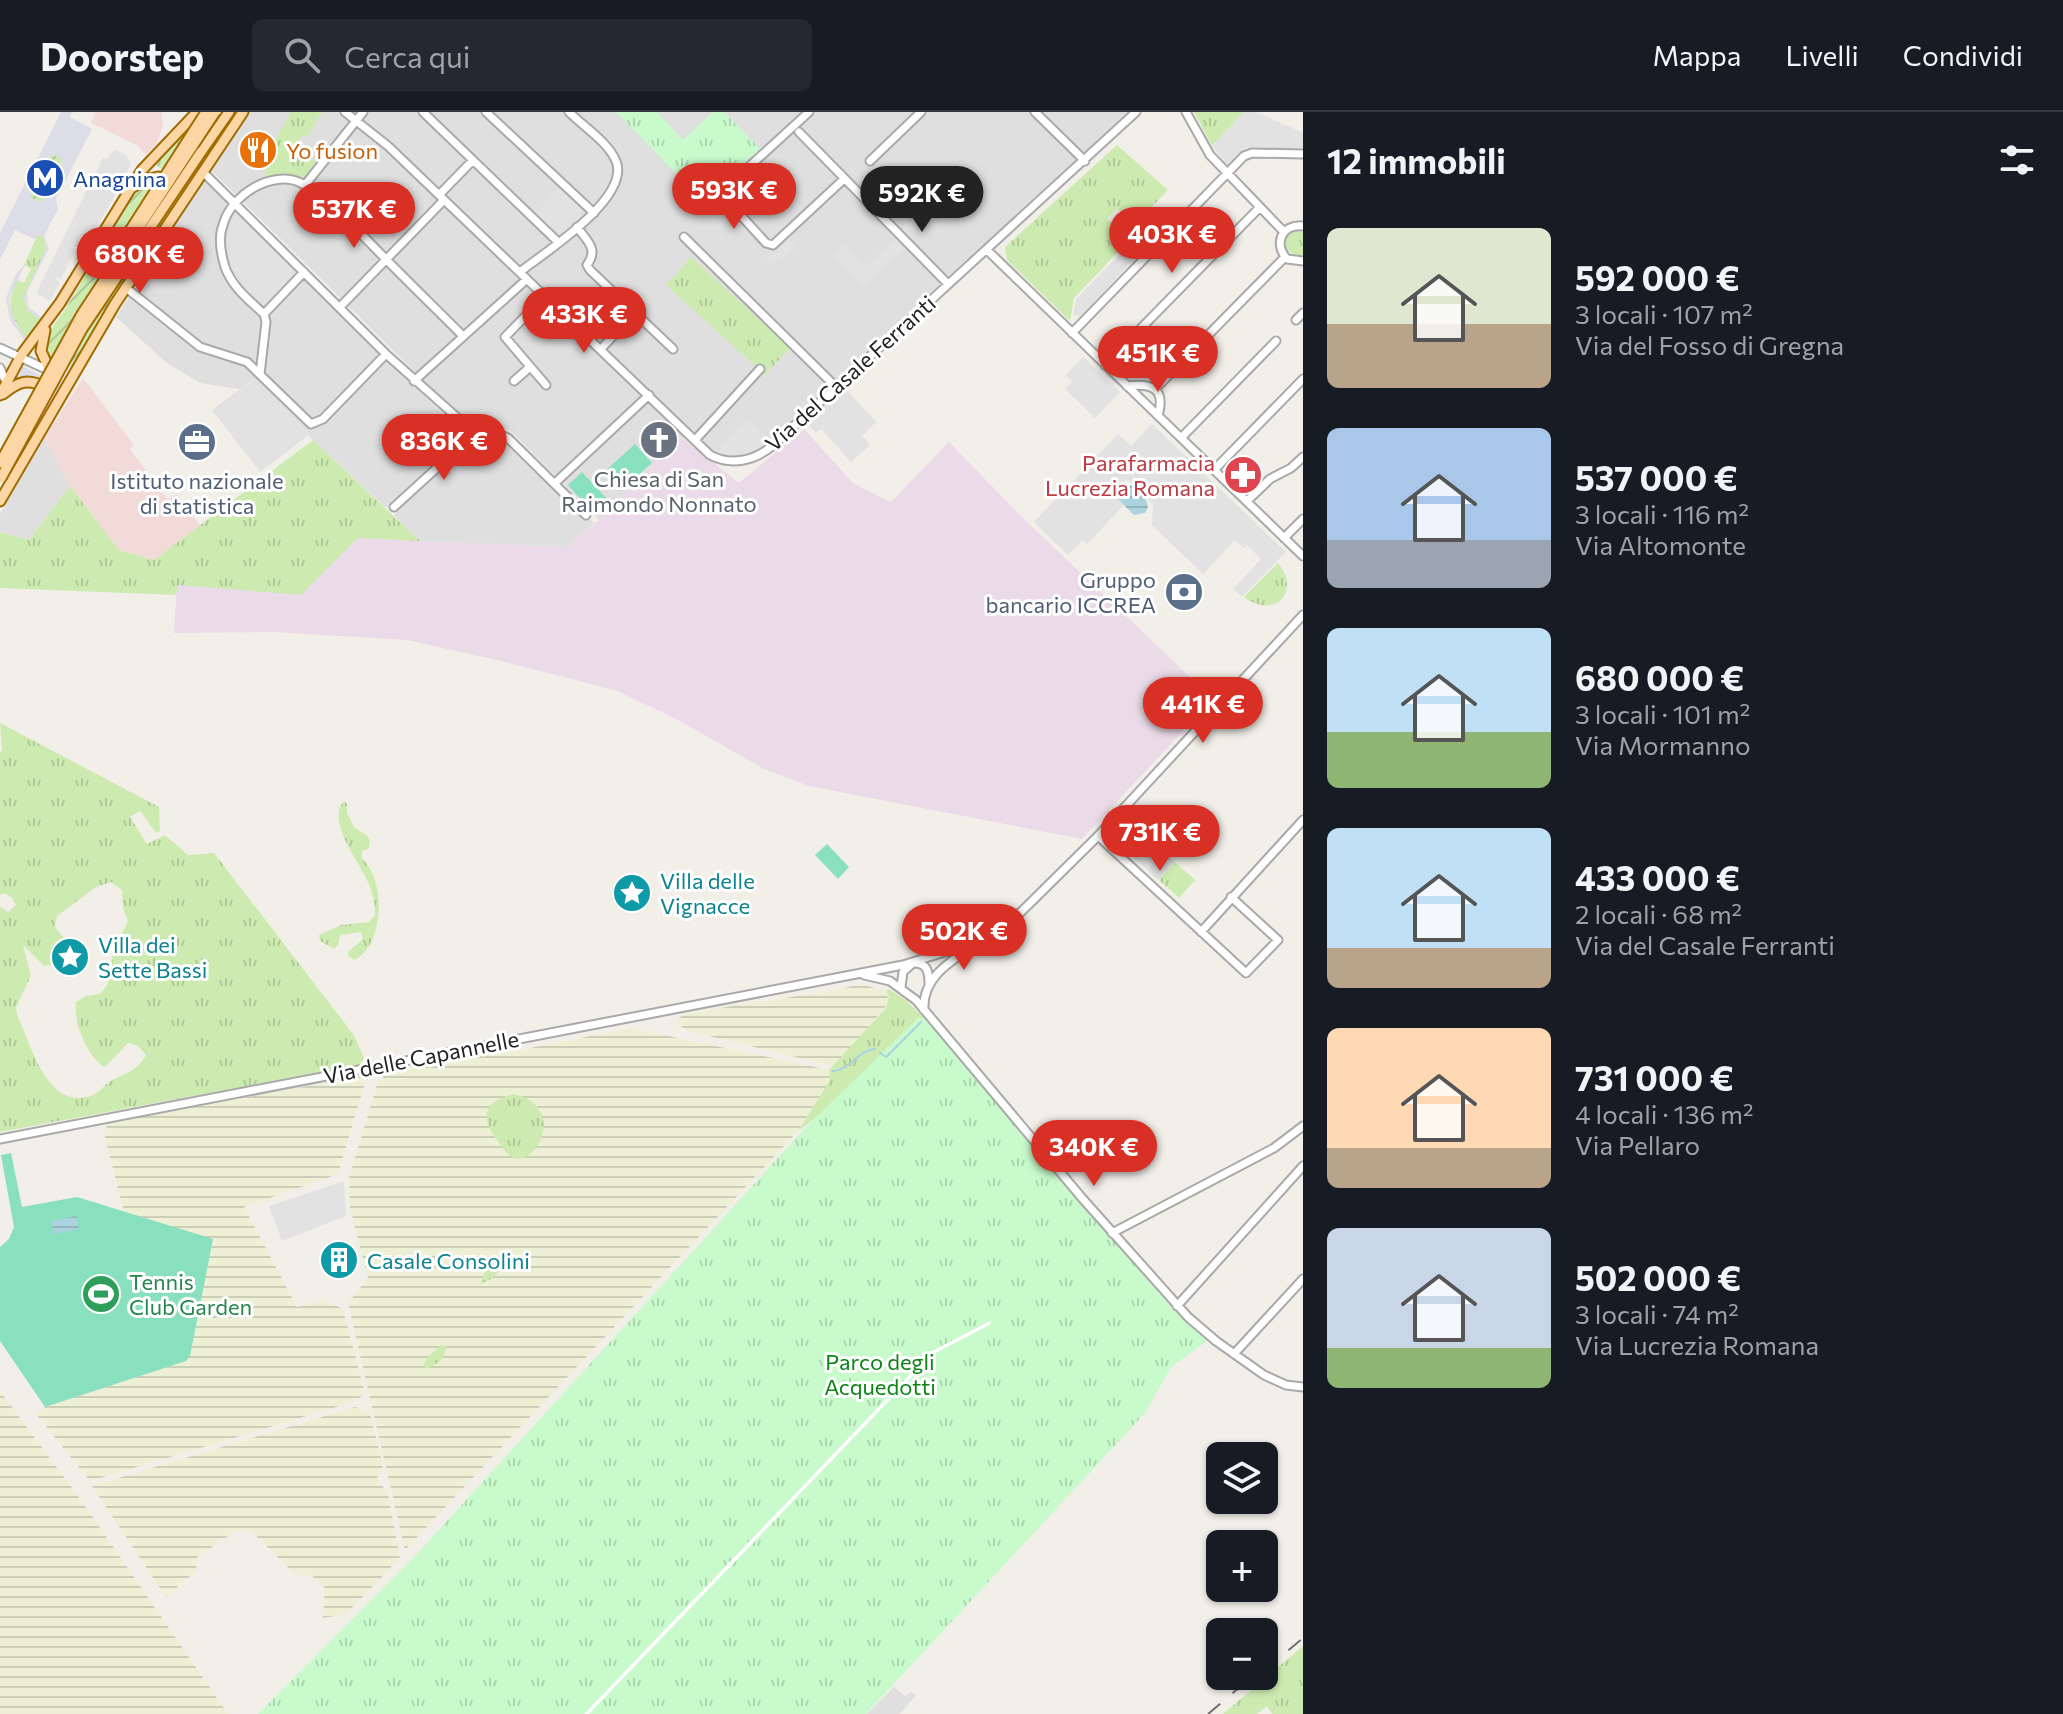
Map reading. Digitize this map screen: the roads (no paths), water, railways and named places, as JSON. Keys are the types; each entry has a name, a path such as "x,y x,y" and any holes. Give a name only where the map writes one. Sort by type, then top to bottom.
{"main road":[{"path":"0,396 21,357 49,319 144,166 197,112"},
{"path":"110,270 130,227 206,112"},
{"path":"0,463 65,342 215,112"},
{"path":"1,480 82,329 229,112"},
{"path":"0,501 125,287 180,201 204,173 243,112"},
{"path":"130,189 158,177"},
{"path":"49,319 41,348 50,371 65,375 76,369"},
{"path":"0,396 18,382 31,381 50,391 54,405"}],"street":[{"name":"Via del Casale Ferranti","path":"345,112 442,198 718,459 736,461 756,457 772,446 1136,113"},
{"path":"305,185 363,112"},
{"path":"423,112 558,242"},
{"path":"486,112 594,213"},
{"path":"414,381 558,242 594,213 611,192 617,177 617,164 610,151 569,112"},
{"path":"809,112 726,187 724,193 729,203 771,245 777,243 846,180 856,175"},
{"path":"870,161 921,112"},
{"path":"1035,112 1085,161"},
{"path":"1186,112 1205,148 1284,232"},
{"path":"799,132 948,284"},
{"path":"1072,333 1250,154 1303,154"},
{"path":"340,307 442,198 473,160"},
{"path":"204,173 414,381 474,434 484,439 499,435 506,437 586,515"},
{"path":"260,374 266,322 264,314 233,284 223,259 222,228 235,204 264,183 285,180 305,185 332,206 462,335"},
{"path":"1105,365 1260,207"},
{"path":"1303,226 1294,226 1284,232 1279,243 1285,257 1303,261"},
{"path":"577,227 593,252 588,268 673,349"},
{"path":"684,237 836,387"},
{"path":"997,259 1000,239"},
{"path":"987,250 1303,556"},
{"path":"1155,389 1285,257"},
{"path":"264,314 304,272"},
{"path":"125,287 196,345 242,360 305,420 316,423 386,354"},
{"path":"545,296 505,337 546,385"},
{"path":"601,349 634,313"},
{"path":"1296,320 1303,313"},
{"path":"1181,438 1276,341"},
{"path":"0,348 50,371"},
{"path":"514,381 530,367"},
{"path":"0,368 6,382"},
{"path":"696,439 760,369"},
{"path":"1214,470 1303,379"},
{"path":"1127,386 1146,384 1155,389 1161,400 1158,416"},
{"path":"555,483 649,395"},
{"path":"394,507 474,434"},
{"path":"1247,501 1270,479 1291,468 1303,457"},
{"path":"1284,538 1303,519"},
{"path":"925,1011 924,995 929,984 926,968 921,963 913,963 903,972 904,989 921,989 929,984 953,960 1021,912 1098,836 1303,615"},
{"path":"1201,932 1303,820"},
{"path":"1098,836 1246,973 1278,940 1231,897"},
{"name":"Via delle Capannelle","path":"0,1139 913,963 980,941"},
{"name":"Via delle Capannelle","path":"842,975 877,976 904,989 1177,1306 1216,1341 1271,1379 1303,1387"},
{"path":"1112,1233 1274,1148 1303,1126"},
{"path":"1177,1306 1303,1166"},
{"path":"1233,1353 1303,1279"}],"water":[{"path":"1123,485 1131,485 1146,500 1148,507 1145,513 1134,515 1118,499"},
{"path":"76,1216 79,1229 54,1234 51,1221"}],"waterway":[{"path":"880,1053 886,1057 921,1022"},
{"path":"833,1071 875,1049"}],"railway":[{"path":"1278,1659 1303,1638"},
{"path":"1208,1714 1236,1690"}],"place":[{"name":"Yo fusion","path":"258,150"},
{"name":"Anagnina","path":"45,178"},
{"name":"Chiesa di San Raimondo Nonnato","path":"659,440"},
{"name":"Istituto nazionale di statistica","path":"197,442"},
{"name":"Parafarmacia Lucrezia Romana","path":"1243,475"},
{"name":"Gruppo bancario ICCREA","path":"1184,592"},
{"name":"Villa delle Vignacce","path":"632,893"},
{"name":"Villa dei Sette Bassi","path":"70,957"},
{"name":"Casale Consolini","path":"339,1260"},
{"name":"Tennis Club Garden","path":"101,1294"}],"park label":[{"name":"Parco degli Acquedotti","path":"880,1374"}]}
